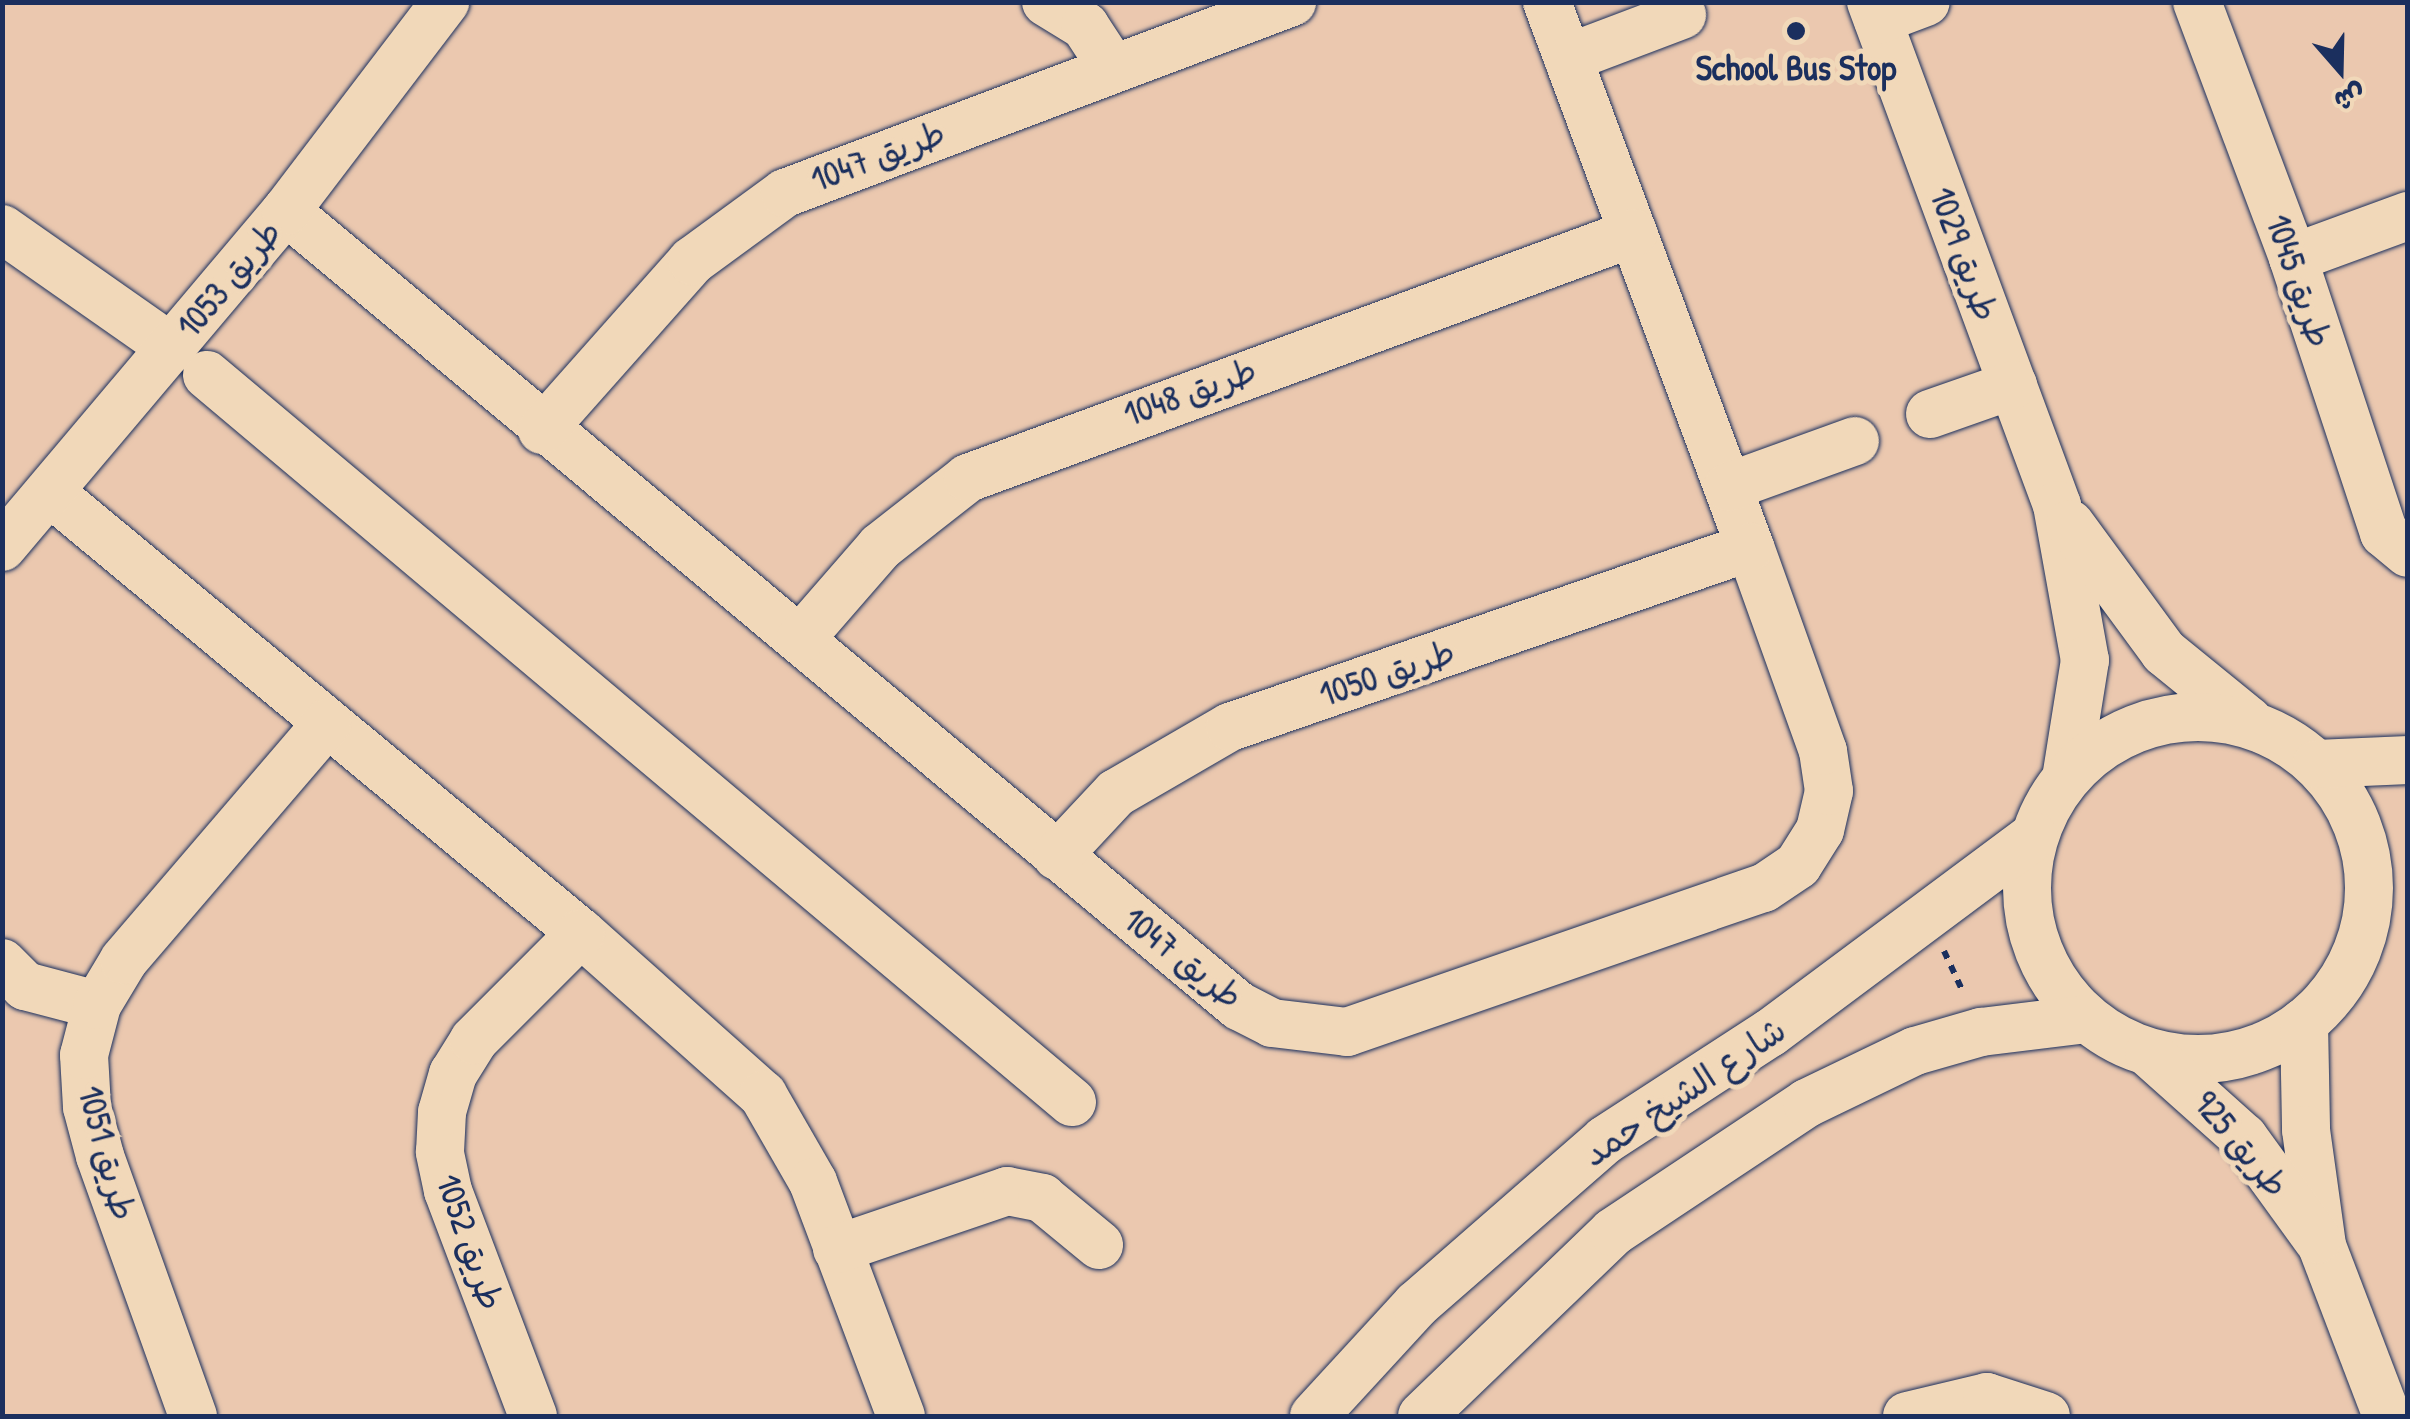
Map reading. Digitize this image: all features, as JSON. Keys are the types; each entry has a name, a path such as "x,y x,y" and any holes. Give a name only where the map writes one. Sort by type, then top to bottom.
{"street":[{"name":"طريق 1053","path":"2,548 52,494 190,362 286,211 444,2"},
{"path":"1046,2 1085,26 1113,70"},
{"name":"طريق 1047","path":"542,430 692,261 736,223 839,169 1292,2"},
{"name":"طريق 1047","path":"286,211 542,430 802,638 1238,1006 1309,1032 1346,1032 1764,888 1798,864 1820,830 1829,791 1822,750 1750,547 1547,2"},
{"path":"1875,11 1926,2"},
{"name":"طريق 1045","path":"2196,2 2293,258 2384,533 2408,553"},
{"name":"طريق 1029","path":"1875,11 2057,505 2085,660 2066,778"},
{"path":"1568,58 1682,15"},
{"path":"2293,258 2408,216"},
{"path":"2,228 190,362 1072,1102"},
{"name":"طريق 1048","path":"802,638 880,547 968,478 1633,233"},
{"path":"1930,414 2013,385"},
{"path":"1728,487 1855,442"},
{"path":"52,494 581,933 763,1095 792,1136 901,1416"},
{"name":"طريق 1029","path":"2057,505 2164,652 2257,726"},
{"name":"طريق 1050","path":"1057,856 1116,793 1203,740 1750,547"},
{"path":"2206,716 2257,726 2317,764 2338,787 2364,842 2370,872 2364,933 2350,967 2304,1022 2230,1056 2150,1053 2087,1019 2039,954 2026,876 2034,836 2066,778 2106,743 2153,722 2206,716"},
{"name":"طريق 1051","path":"193,1416 87,1107 84,1055 97,1005 124,960 327,723"},
{"path":"2317,764 2408,760"},
{"name":"شارع الشيخ حمد","path":"1314,1416 1416,1305 1605,1140 1770,1034 1916,920 2034,836"},
{"path":"2364,933 2408,902"},
{"name":"طريق 1052","path":"533,1416 448,1191 440,1152 442,1112 453,1074 474,1040 581,933"},
{"path":"2,963 25,986 97,1005"},
{"path":"1422,1416 1613,1232 1807,1103 1915,1051 1982,1032 2087,1019"},
{"name":"طريق 925","path":"2304,1022 2306,1130 2322,1246 2387,1416"},
{"name":"طريق 925","path":"2150,1053 2244,1138 2322,1246"},
{"path":"837,1249 1007,1191 1042,1198 1099,1245"},
{"path":"1907,1416 1987,1397 2046,1416"}],"path":[{"path":"1916,920 1943,949 1982,1032"}],"place":[{"name":"School Bus Stop","path":"1796,31"}]}
